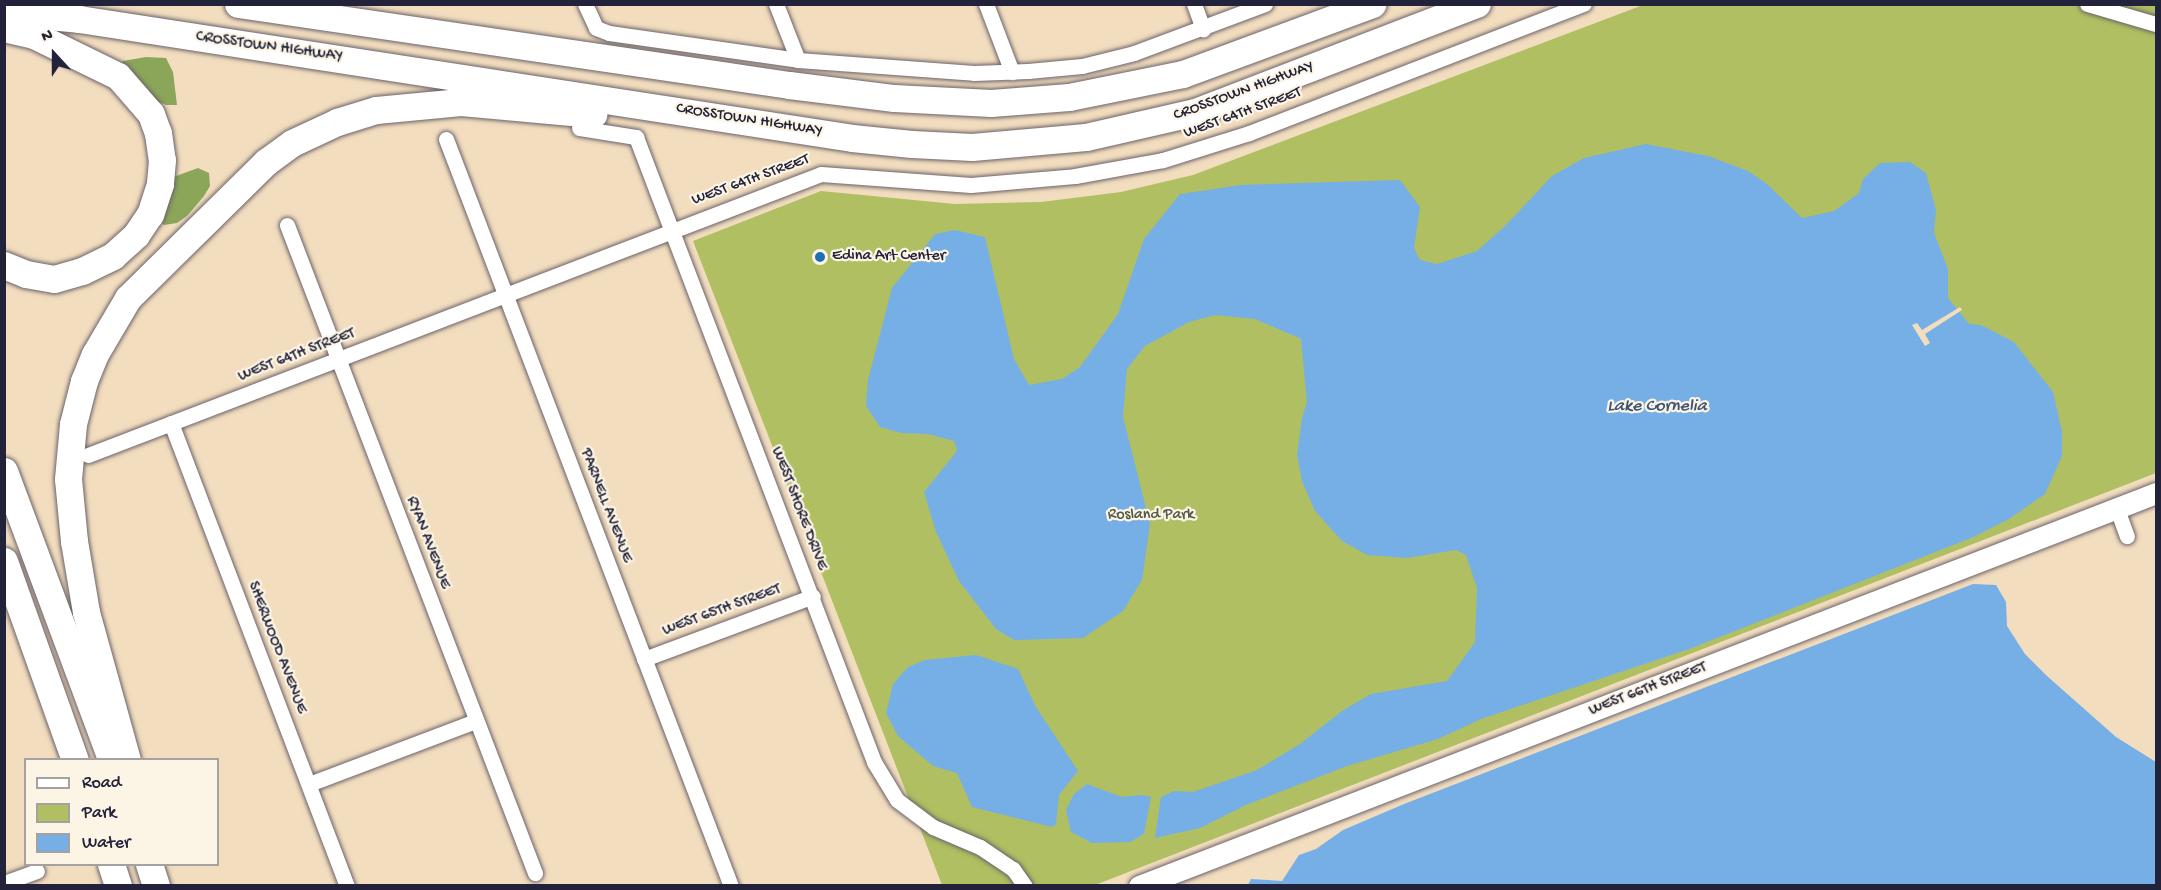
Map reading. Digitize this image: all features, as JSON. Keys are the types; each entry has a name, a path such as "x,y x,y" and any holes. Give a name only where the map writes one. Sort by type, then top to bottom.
{"highway":[{"path":"238,4 789,85 894,98 991,103 1069,97 1183,74 1372,4"},
{"path":"316,4 363,22"},
{"name":"CROSSTOWN HIGHWAY","path":"4,12 79,19 912,144 972,147 1086,137 1195,112 1477,4"},
{"path":"4,28 34,34 118,76 151,114 158,133 162,160 160,184 150,214 136,235 113,256 82,271 54,279 26,274 4,265"},
{"path":"128,758 86,612 78,564 68,479 73,424 84,381 95,354 128,298 266,162 292,143 356,114 430,103 461,102 608,115 791,127"},
{"path":"4,471 111,758"},
{"path":"4,561 75,758"},
{"path":"4,605 14,623 38,654"},
{"path":"112,866 118,885"},
{"path":"152,866 157,885"}],"street":[{"path":"585,4 596,28 609,33 798,60 974,73 1082,66 1134,54 1265,4"},
{"path":"776,4 798,60"},
{"path":"986,4 1012,72"},
{"path":"1194,4 1203,29"},
{"name":"WEST 64TH STREET","path":"88,455 821,174 971,185 1075,176 1164,160 1248,133 1584,4"},
{"path":"2087,4 2157,24"},
{"name":"WEST SHORE DRIVE","path":"579,128 636,137 813,596 874,762 897,800 933,827 980,847 1013,869 1025,885"},
{"name":"PARNELL AVENUE","path":"446,139 731,885"},
{"name":"RYAN AVENUE","path":"287,225 535,873"},
{"name":"SHERWOOD AVENUE","path":"171,423 347,885"},
{"name":"WEST 66TH STREET","path":"1139,885 2157,494"},
{"path":"2116,509 2127,536"},
{"name":"WEST 65TH STREET","path":"644,659 813,596"},
{"path":"309,784 476,721"},
{"path":"4,883 37,871"}],"green space":[{"name":"Rosland Park","path":"1643,5 2156,5 2156,473 1095,885 942,885 693,241 821,191 955,204 1041,202 1121,192 1193,175"},
{"path":"146,57 166,58 173,72 177,105 166,105 150,98 120,64 123,61"},
{"path":"198,168 209,173 210,186 187,216 177,223 164,225 157,218 168,179"}],"water":[{"name":"Lake Cornelia","path":"1646,144 1708,156 1748,171 1767,184 1802,218 1834,211 1859,193 1863,179 1880,163 1910,162 1926,173 1936,210 1934,233 1948,269 1948,298 1969,324 1981,325 2014,342 2053,392 2062,432 2062,456 2045,494 2009,519 1971,538 1689,649 1481,719 1438,739 1347,766 1246,805 1200,828 1155,838 1161,797 1174,791 1193,792 1257,770 1300,744 1342,711 1371,694 1447,681 1475,642 1477,588 1466,555 1456,550 1407,558 1367,555 1342,541 1315,511 1302,481 1297,455 1302,418 1307,402 1301,339 1255,319 1215,315 1189,322 1145,346 1127,369 1123,417 1150,524 1142,580 1123,611 1083,638 1014,640 996,629 959,581 936,532 924,492 957,451 954,441 928,434 901,433 880,427 866,406 868,380 892,288 935,234 955,230 985,237 1014,359 1029,385 1062,379 1080,367 1118,314 1144,239 1180,194 1241,185 1400,180 1420,207 1414,248 1420,260 1437,264 1477,251 1505,226 1552,176 1584,158"},
{"path":"1973,584 1996,585 2006,602 2007,626 2025,654 2116,737 2156,762 2156,885 1248,885 1251,879 1282,881 1299,855 1316,849 1343,830 1404,804"},
{"path":"976,655 1018,669 1036,707 1078,771 1059,795 1056,824 1052,827 972,807 957,773 933,766 898,736 886,713 893,684 908,667 925,660"},
{"path":"1087,784 1122,797 1142,795 1151,797 1144,834 1130,842 1092,843 1071,832 1066,810 1074,794"}],"pier":[{"path":"1960,307 1962,310 1925,334 1930,343 1925,346 1912,325 1917,323 1922,330"}],"place":[{"name":"Edina Art Center","path":"820,257"}]}
